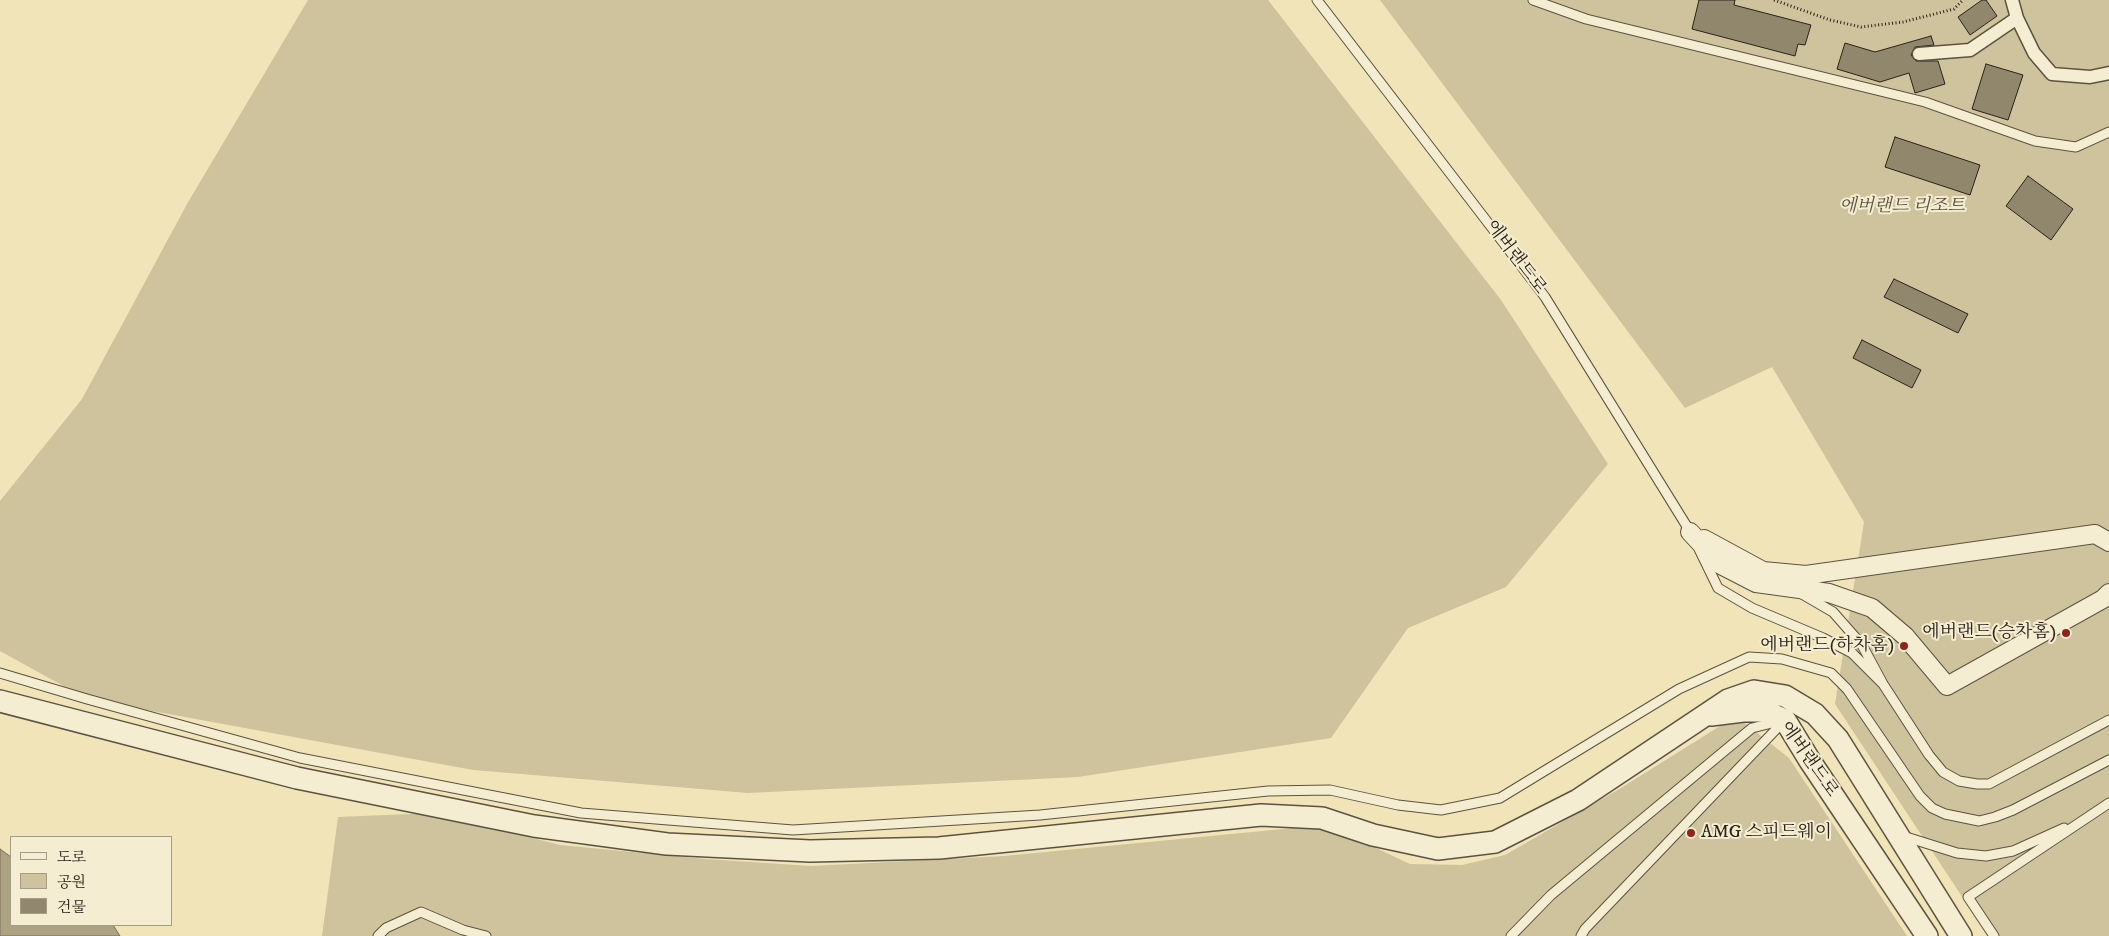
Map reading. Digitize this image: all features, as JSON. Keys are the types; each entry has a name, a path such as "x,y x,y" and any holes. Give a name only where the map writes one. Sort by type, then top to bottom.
{"street":[{"path":"2012,0 2016,18 2034,53 2052,74 2090,78 2109,73"},
{"path":"1919,54 1970,50 2016,18"},
{"path":"1690,532 1763,571 1806,575 2095,534 2109,542"},
{"path":"1690,532 1721,565 1756,582 1829,593 1872,608 1905,636 1947,686 2103,599 2109,593"},
{"name":"에버랜드로","path":"1706,715 1728,700 1754,691 1785,696 1816,714 1838,740 1961,936"},
{"path":"0,701 297,778 534,826 667,844 810,851 939,848 1261,815 1322,818 1373,835 1438,849 1495,842 1578,800 1706,715"},
{"name":"에버랜드로","path":"1706,715 1765,711 1785,720 1926,936"}],"lane":[{"name":"에버랜드로","path":"1317,0 1545,298 1690,532 1718,588 1752,608 1823,638 1852,654 1883,684"},
{"path":"1533,0 1586,19 1925,102 2035,141 2076,147 2109,132"},
{"path":"1763,571 1833,612 1862,645 1883,684 1929,755 1943,772 1960,781 1989,784 2109,720"},
{"path":"0,673 87,700 300,758 581,813 794,830 1040,815 1268,791 1330,790 1398,805 1441,810 1500,798 1679,689 1749,657 1782,659 1831,673 1848,689 1920,796 1932,808 1945,814 1979,821 1995,818 2109,760"},
{"path":"1511,936 1550,895 1752,728 1785,720"},
{"path":"1581,936 1585,929 1785,720"},
{"path":"1994,936 1968,897 2109,803"},
{"path":"1896,833 1956,853 1986,856 2012,851 2089,816"},
{"path":"378,936 386,928 421,912 463,930 486,936"}],"path":[{"path":"1774,0 1830,20 1861,27 1903,22 1954,9 1963,0"}],"green space":[{"path":"308,0 1268,0 1501,300 1608,464 1506,587 1408,628 1331,738 1078,777 748,793 473,770 87,699 0,651 0,501 82,399 187,204"},
{"name":"에버랜드 리조트","path":"1380,0 2109,0 2109,936 1988,936 1835,704 1864,522 1772,367 1685,408"},
{"name":"AMG 스피드웨이","path":"1736,716 1789,758 1907,936 322,936 338,817 436,813 560,845 706,859 811,866 1004,856 1314,826 1376,848 1410,864 1462,865 1505,855 1621,788"}],"shaded area":[{"path":"0,849 10,856 10,926 114,926 120,936 0,936"}],"building":[{"path":"1699,0 1735,0 1734,5 1811,25 1805,45 1798,44 1795,56 1692,29"},
{"path":"1982,0 1986,0 1997,16 1970,35 1958,17"},
{"path":"1931,36 1934,45 1915,47 1911,55 1916,61 1938,61 1945,84 1915,93 1909,73 1880,82 1837,69 1845,43 1875,52"},
{"path":"1986,64 2023,75 2008,120 1972,109"},
{"path":"1895,137 1980,165 1970,195 1885,167"},
{"path":"2028,176 2073,209 2051,240 2006,206"},
{"path":"1894,279 1968,314 1958,333 1884,297"},
{"path":"1862,340 1921,370 1912,388 1853,358"}],"place":[{"name":"에버랜드(승차홈)","path":"2066,633"},
{"name":"에버랜드(하차홈)","path":"1904,646"},
{"name":"AMG 스피드웨이","path":"1691,833"}]}
